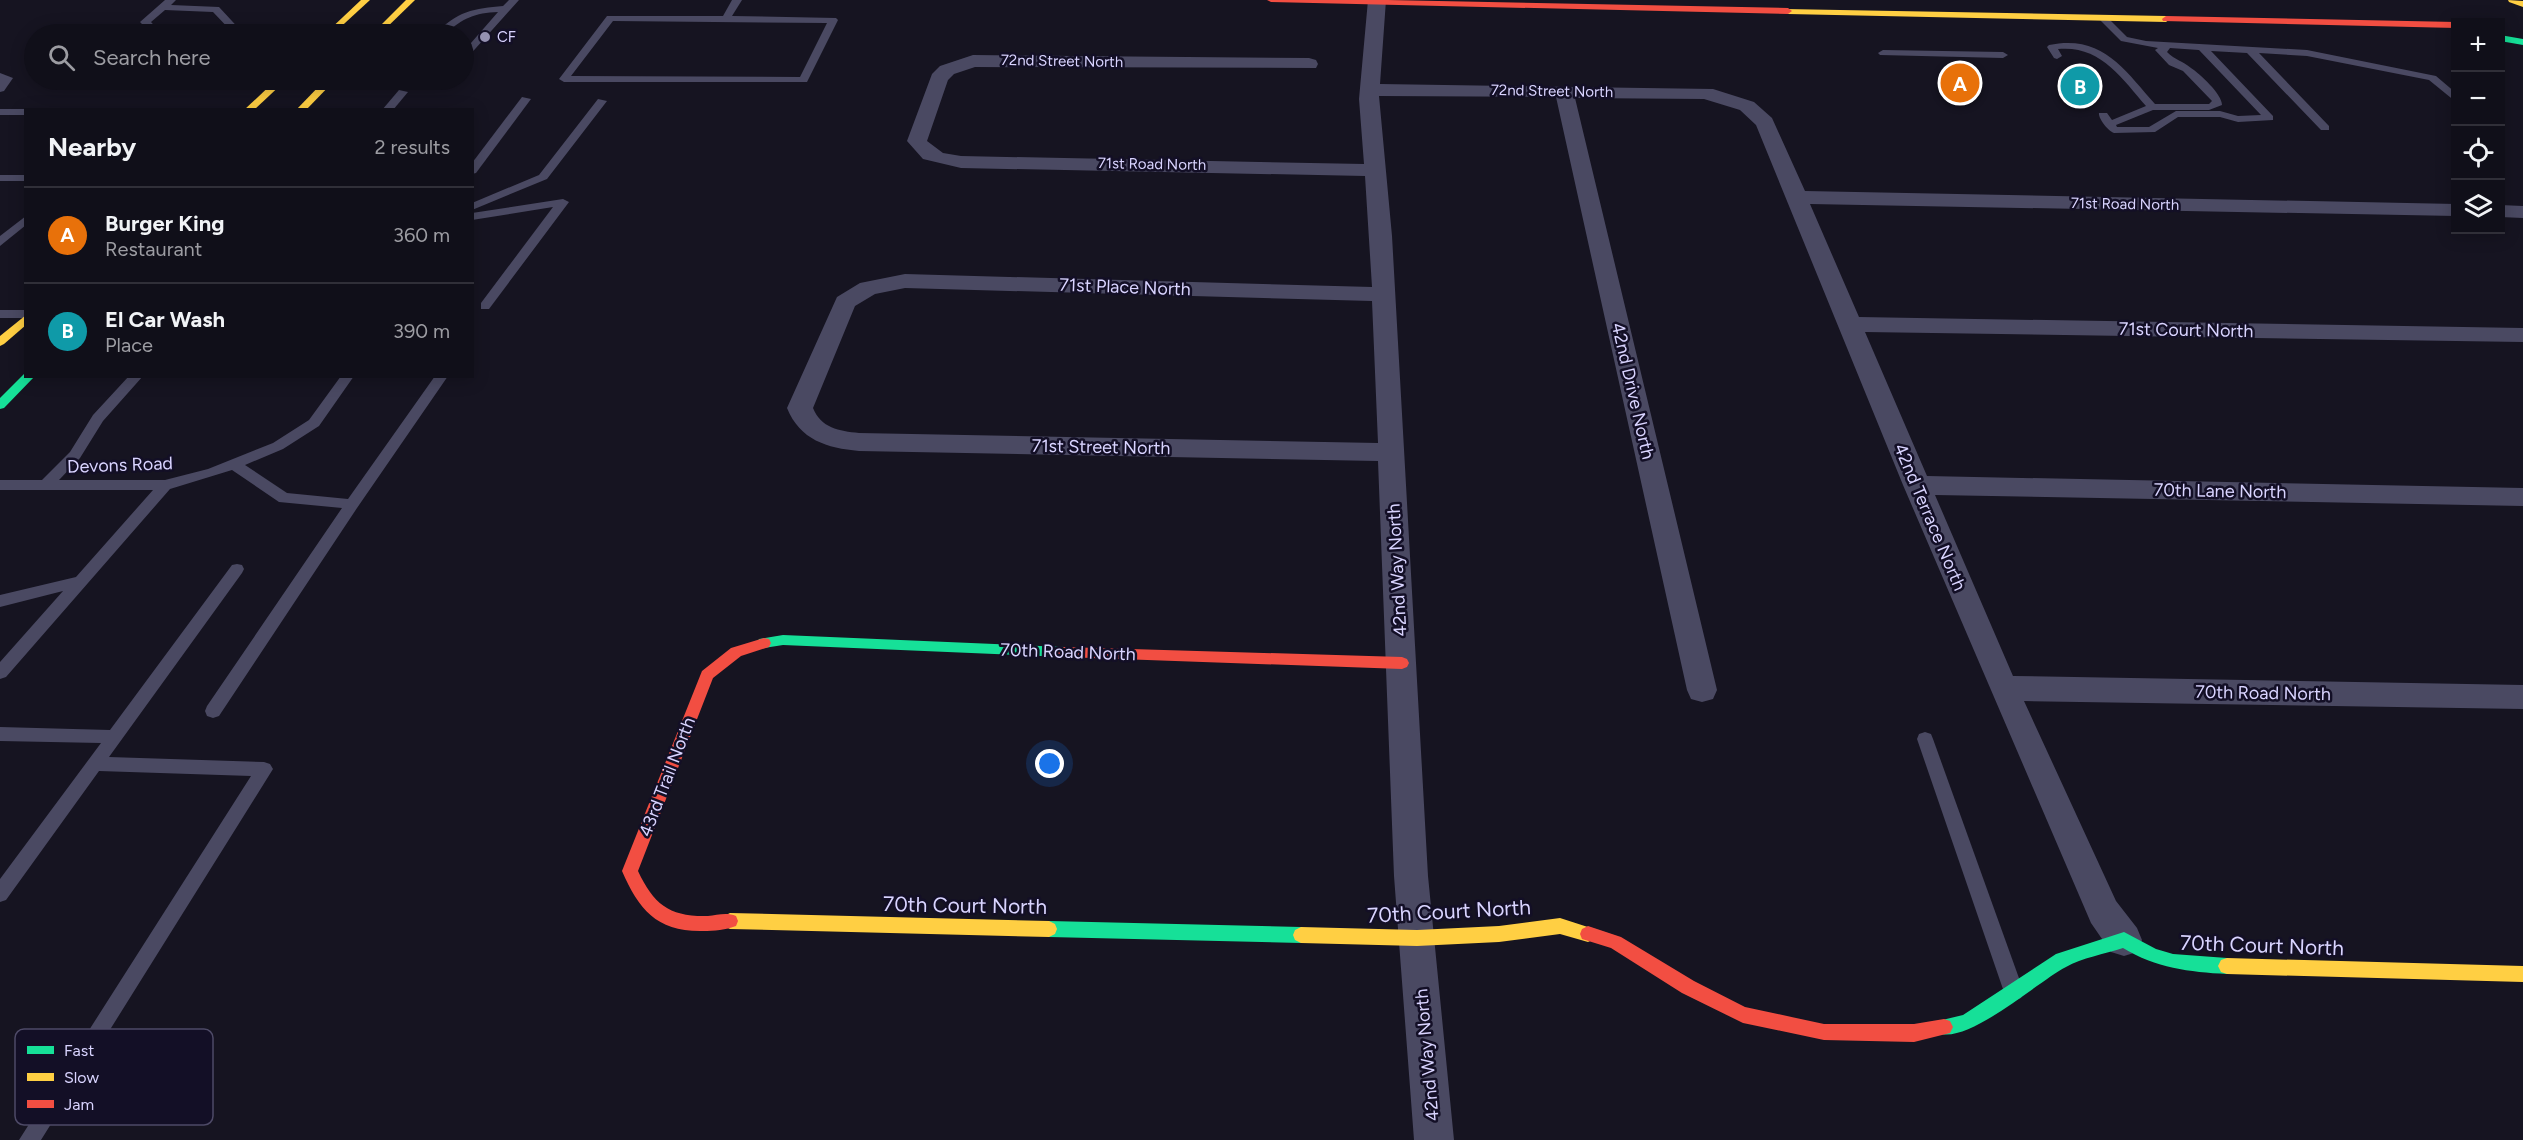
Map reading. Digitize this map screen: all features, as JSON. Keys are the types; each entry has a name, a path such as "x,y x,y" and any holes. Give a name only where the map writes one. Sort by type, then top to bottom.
{"main road":[{"path":"340,24 366,0"},
{"path":"386,24 411,0"},
{"path":"1271,0 2451,25"},
{"path":"1592,6 1636,0"},
{"path":"1860,11 1882,0"},
{"path":"2512,0 2523,4"},
{"path":"2400,24 2451,30"},
{"path":"2505,39 2523,42"},
{"path":"251,108 270,90"},
{"path":"302,108 320,90"},
{"path":"3,336 24,318"},
{"path":"0,405 27,378"},
{"name":"70th Road North","path":"736,652 759,644 783,640 805,644 1402,663"},
{"name":"43rd Trail North","path":"652,911 636,893 630,871 707,675 736,652"},
{"name":"70th Court North","path":"652,911 674,922 703,925 732,921 1417,938 1499,934 1560,926 1615,942 1688,987 1743,1015 1824,1032 1914,1033 1966,1023 2062,960 2124,940 2147,955 2174,964 2523,974"}],"street":[{"name":"42nd Way North","path":"1377,1 1370,90 1417,938 1434,1140"},
{"name":"72nd Street North","path":"930,155 921,149 917,141 939,78 959,64 988,60 1309,64"},
{"name":"72nd Street North","path":"1370,90 1706,93 1734,100"},
{"name":"42nd Drive North","path":"1564,91 1702,690"},
{"name":"42nd Terrace North","path":"1734,100 1758,114 1765,122 2003,688 2103,912 2124,940"},
{"name":"71st Road North","path":"930,155 961,162 1375,170"},
{"name":"71st Road North","path":"1795,197 2451,210"},
{"path":"2505,211 2523,212"},
{"name":"71st Place North","path":"814,431 804,421 800,408 845,302 868,288 905,281 1383,294"},
{"name":"71st Court North","path":"1849,324 2523,335"},
{"name":"71st Street North","path":"814,431 838,441 859,442 1390,452"},
{"name":"70th Lane North","path":"1916,485 2523,497"},
{"name":"70th Road North","path":"2003,688 2523,697"}],"lane":[{"path":"474,45 514,0"},
{"path":"726,19 737,0"},
{"path":"147,24 145,22 167,3 216,9 230,24"},
{"path":"450,24 457,17 474,11 505,9"},
{"path":"2102,17 2124,39 2164,47 2307,53 2432,78 2451,95"},
{"path":"610,18 726,19 833,20 803,80 564,79 610,18"},
{"path":"2057,56 2052,47 2062,45 2083,46 2107,56 2152,107"},
{"path":"2164,47 2160,50 2172,63 2187,69 2217,100 2217,105 2152,107 2106,120 2114,129 2151,129 2168,119 2229,122 2238,119 2269,118 2203,48"},
{"path":"2250,50 2325,128"},
{"path":"1883,53 2003,55"},
{"path":"0,76 8,78 0,89"},
{"path":"389,108 404,92"},
{"path":"474,168 526,99"},
{"path":"474,206 543,177 602,101"},
{"path":"0,112 24,112"},
{"path":"0,178 24,178"},
{"path":"474,217 563,202 485,306"},
{"path":"0,242 24,221"},
{"path":"0,314 24,316"},
{"path":"46,484 75,455 98,418 135,378"},
{"name":"Devons Road","path":"0,484 165,484 235,465 278,446 314,423 347,378"},
{"path":"213,711 352,504 441,378"},
{"path":"235,465 284,498 352,504"},
{"path":"0,673 165,484"},
{"path":"0,894 237,569"},
{"path":"0,601 81,581"},
{"path":"0,734 115,737"},
{"path":"1925,740 2014,992"},
{"path":"95,764 264,769 99,1029"},
{"path":"29,1140 39,1125"}],"traffic: fast":[{"path":"2505,39 2523,42"},
{"path":"0,405 27,378"},
{"path":"764,643 783,640 1064,652"},
{"path":"1049,929 1301,935"},
{"path":"1944,1027 1966,1023 2062,960 2124,940 2150,954 2173,962 2227,966"}],"traffic: slow":[{"path":"340,24 366,0"},
{"path":"386,24 411,0"},
{"path":"2512,0 2523,4"},
{"path":"1788,11 2166,19"},
{"path":"250,108 270,90"},
{"path":"302,108 320,90"},
{"path":"0,342 24,320"},
{"path":"730,921 1049,929"},
{"path":"1301,935 1417,938 1499,934 1560,926 1588,934"},
{"path":"2227,966 2523,974"}],"traffic: jam":[{"path":"1271,0 1788,11"},
{"path":"2166,19 2451,25"},
{"path":"730,921 696,923 668,918 657,912 647,902 630,871 707,675 736,652 764,643"},
{"path":"1064,652 1402,663"},
{"path":"1588,934 1615,942 1688,987 1743,1015 1824,1032 1914,1033 1944,1027"}],"place":[{"name":"CF","path":"485,37"},
{"name":"Burger King","path":"1960,83"},
{"name":"El Car Wash","path":"2080,86"}]}
